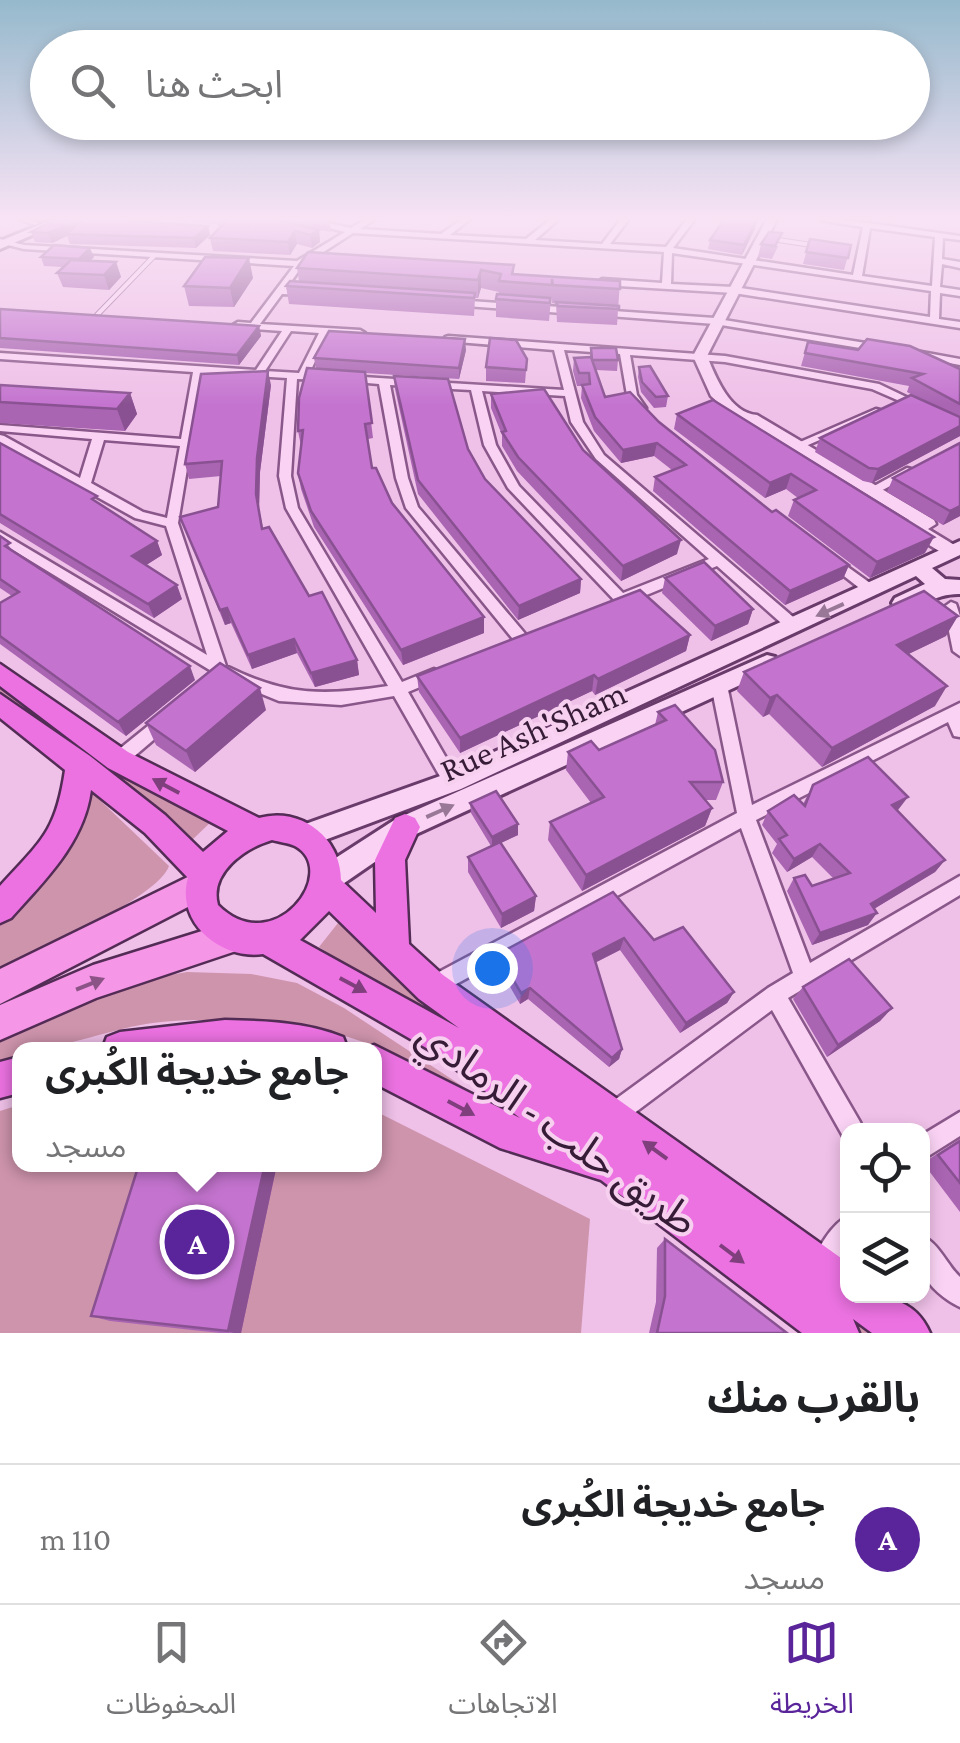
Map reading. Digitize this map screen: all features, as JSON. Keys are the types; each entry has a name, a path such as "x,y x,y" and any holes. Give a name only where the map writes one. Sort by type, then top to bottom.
{"highway":[{"path":"0,673 118,760 254,830"},
{"path":"0,704 155,824 204,879 208,916 251,938 304,920 326,883 326,862 306,835 291,828 254,830 233,840 204,879"},
{"path":"0,908 48,854 74,817 80,764"},
{"path":"394,949 390,860 404,827"},
{"name":"طريق حلب - الرمادي","path":"326,883 431,988 834,1279"},
{"name":"طريق حلب - الرمادي","path":"251,938 447,1041 837,1333"},
{"path":"167,1042 196,1037 303,1042"},
{"path":"382,1067 513,1135 620,1170"},
{"path":"866,1303 908,1333"}],"main road":[{"name":"Rue Ash'Sham","path":"306,835 452,782 872,591 957,547"},
{"path":"918,567 953,598"},
{"path":"872,616 953,598"},
{"name":"Rue Ash'Sham","path":"326,883 404,827 821,640"},
{"path":"0,987 204,879"},
{"path":"0,1023 125,970 251,938"}],"street":[{"path":"254,326 287,281"},
{"path":"592,281 734,290 960,325"},
{"path":"666,281 666,286"},
{"path":"739,281 706,356 716,393 740,418 957,547"},
{"path":"885,281 960,293"},
{"path":"934,321 936,281"},
{"path":"280,291 319,294"},
{"path":"438,302 720,322 888,350"},
{"path":"78,314 117,317"},
{"path":"215,323 383,335"},
{"path":"259,373 288,328"},
{"path":"325,331 297,376 285,476 292,508 452,782"},
{"path":"442,338 706,356 876,386 934,412"},
{"path":"558,346 566,393 578,422 600,457 794,626"},
{"path":"624,350 632,395 653,422"},
{"path":"906,353 960,362"},
{"path":"0,356 566,393"},
{"path":"706,356 734,402 957,547"},
{"path":"925,356 960,374"},
{"path":"199,369 172,522 224,672"},
{"path":"384,382 402,478 412,508 522,640"},
{"path":"476,388 490,445 514,488 622,600"},
{"path":"797,446 907,398"},
{"path":"0,428 186,444"},
{"path":"84,485 99,436"},
{"path":"0,438 140,516 172,522"},
{"path":"871,491 916,468"},
{"path":"0,536 224,672 279,695 341,699 398,690 451,669"},
{"path":"812,545 872,591"},
{"path":"605,606 716,561"},
{"path":"953,598 960,651"},
{"path":"504,647 538,633"},
{"path":"209,685 224,672"},
{"path":"719,685 746,817 804,977"},
{"path":"118,760 178,710"},
{"path":"431,988 746,817 956,710 960,731"},
{"path":"610,1117 775,995 960,885"},
{"path":"775,995 848,1123"},
{"path":"930,1144 960,1123"},
{"path":"930,1260 960,1294"}],"lane":[{"path":"98,316 130,281"}],"shaded area":[{"path":"0,685 214,819 192,840 138,793 0,692"},
{"path":"85,786 169,866 160,879 120,908 0,969 0,922"},
{"path":"338,923 414,984 840,1296 840,1303 849,1303 890,1333 859,1333 431,1020 319,947"},
{"path":"187,972 251,974 297,983 344,1008 509,1117 382,1049 382,1042 362,1042 268,1023 168,1021 69,1042 12,1042 12,1062 0,1066 0,1036 153,978"},
{"path":"12,1107 12,1172 382,1172 382,1115 590,1219 581,1333 0,1333 0,1111"}],"building":[{"path":"187,281 234,281 230,288 184,286"},
{"path":"293,281 475,293 474,298 286,286"},
{"path":"502,281 552,281 552,285"},
{"path":"552,281 620,281 620,289 553,285"},
{"path":"497,294 550,298 550,303 496,299"},
{"path":"556,302 619,306 619,309 558,306"},
{"path":"0,309 259,326 237,355 0,338"},
{"path":"329,331 465,339 459,368 314,358"},
{"path":"490,338 516,340 527,359 526,370 486,367"},
{"path":"867,339 910,346 960,369 960,404 912,378 923,374 805,353 808,342 858,350"},
{"path":"591,348 616,348 618,360 592,360"},
{"path":"591,357 605,397 630,392 659,422 772,512 776,510 849,565 790,591 655,477 686,465 657,443 623,450 595,417 582,385 590,384 589,373 579,373 574,358"},
{"path":"650,366 668,396 656,397 642,382 639,367"},
{"path":"307,368 365,372 372,423 365,424 372,468 376,468 392,503 484,617 401,650 311,511 298,473 303,430 298,431 299,398"},
{"path":"268,371 257,458 256,494 262,529 269,527 309,596 322,592 357,660 311,673 294,639 248,655 227,608 220,610 180,517 218,507 222,461 185,464 201,374"},
{"path":"394,376 448,379 468,449 485,479 581,579 519,606 418,480"},
{"path":"0,385 130,393 117,409 0,402"},
{"path":"544,389 583,450 681,540 623,566 518,457 502,432 506,431 491,394"},
{"path":"911,395 960,417 960,426 878,469 869,468 820,438"},
{"path":"713,400 934,537 877,562 794,500 816,490 791,474 770,483 677,414"},
{"path":"0,443 97,496 92,499 157,541 132,556 177,585 148,604 0,514"},
{"path":"960,443 960,506 950,511 893,478"},
{"path":"0,536 10,543 5,546 190,666 118,722 0,636 0,603 19,592 0,579"},
{"path":"704,562 753,609 715,626 665,578"},
{"path":"640,590 690,635 460,738 417,676"},
{"path":"924,591 958,616 897,645 947,686 832,748 777,695 770,698 744,672"},
{"path":"220,663 260,688 186,751 146,723"},
{"path":"675,705 715,750 723,782 690,782 712,808 586,875 550,822 604,797 568,752 591,741 599,750 666,720 658,712"},
{"path":"868,757 908,797 892,805 945,860 871,904 877,913 820,933 794,878 805,875 812,886 850,873 820,844 794,859 779,839 787,835 768,811 794,795 805,806 813,785"},
{"path":"496,791 518,824 492,837 470,803"},
{"path":"500,842 536,896 502,914 468,857"},
{"path":"613,892 654,940 683,927 734,992 686,1023 624,938 593,954 622,1049 612,1058 530,988 521,993 498,954"},
{"path":"849,959 892,1008 838,1045 803,987"},
{"path":"960,1141 960,1183 938,1155"},
{"path":"136,1172 263,1172 228,1331 91,1316"},
{"path":"665,1239 787,1333 657,1333 665,1296"}],"place":[{"name":"جامع خديجة الكُبرى","path":"197,1242"}]}
